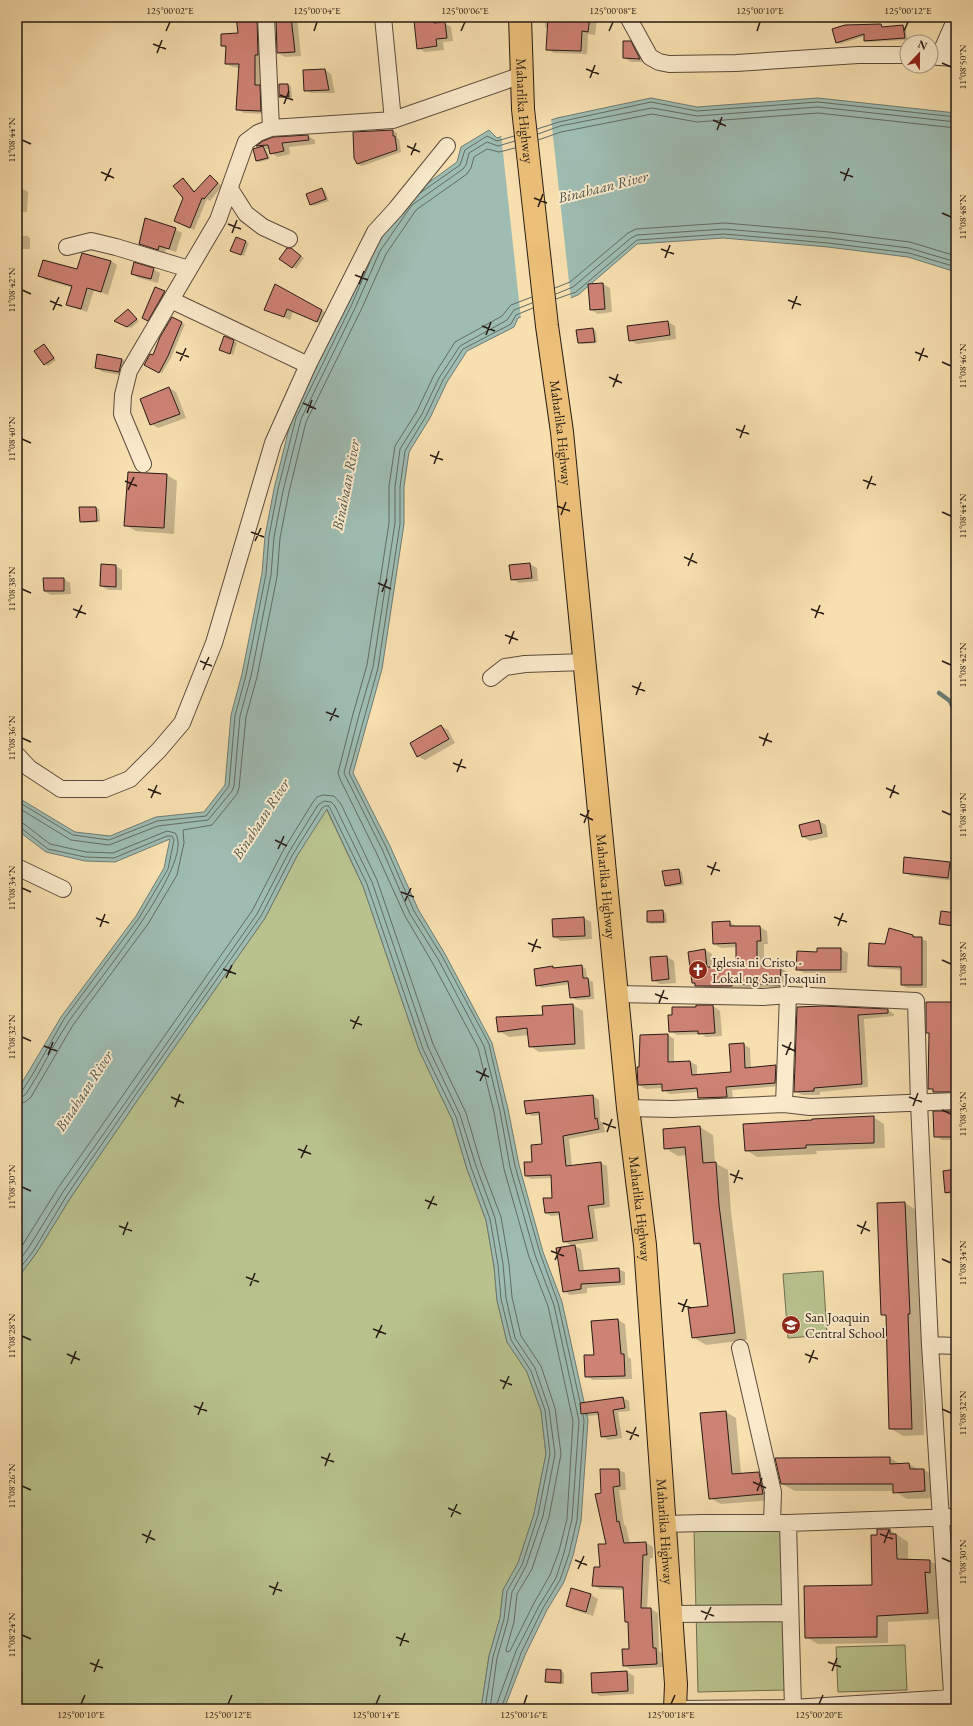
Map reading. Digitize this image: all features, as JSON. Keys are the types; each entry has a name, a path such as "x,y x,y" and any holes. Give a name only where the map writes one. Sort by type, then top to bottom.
{"highway":[{"name":"Maharlika Highway","path":"520,17 523,109 562,432 628,1108 646,1245 672,1614 676,1684 674,1709"}],"street":[{"path":"266,17 271,128"},
{"path":"383,17 393,120"},
{"path":"628,17 650,57 659,62 669,64 736,63 858,55 899,55"},
{"path":"939,49 956,18"},
{"path":"939,56 956,58"},
{"path":"143,464 122,414 123,395 129,371 218,220 246,142 258,132 271,128 393,120 522,75"},
{"path":"17,755 29,768 61,789 105,789 130,779 159,750 182,723 214,643 273,443 308,365 375,232 396,209 447,146"},
{"path":"230,189 246,214 263,227 290,239"},
{"path":"66,248 91,241 116,246 189,269"},
{"path":"171,300 308,365"},
{"path":"491,678 504,667 525,664 585,662"},
{"path":"17,867 63,889"},
{"path":"617,994 763,997 788,995 916,1002 918,1103 930,1345 952,1704 674,1709"},
{"path":"784,1104 788,995"},
{"path":"628,1108 672,1109 784,1104 810,1107 956,1101"},
{"path":"930,1345 956,1346"},
{"path":"740,1348 773,1492 772,1523"},
{"path":"665,1524 788,1523 956,1517"},
{"path":"788,1523 793,1708"},
{"path":"672,1614 790,1613"}],"green space":[{"path":"326,808 363,886 419,1050 452,1119 467,1169 486,1220 494,1266 497,1300 507,1342 527,1372 541,1411 546,1454 534,1514 518,1563 503,1590 500,1618 489,1656 481,1709 17,1709 17,1279 37,1252 71,1197 141,1095 265,918 297,856"},
{"path":"823,1271 827,1335 788,1338 783,1274"},
{"path":"782,1528 785,1690 698,1692 694,1530"},
{"path":"905,1645 907,1690 838,1692 836,1647"}],"water":[{"name":"Binahaan River","path":"651,98 697,107 818,98 956,113 956,272 908,257 828,247 723,238 637,244 578,295 518,318 514,327 467,351 447,382 430,418 409,452 404,487 404,524 382,669 353,773 390,846 418,909 445,954 492,1043 508,1109 519,1165 543,1252 562,1302 588,1420 581,1521 573,1556 564,1582 547,1610 525,1655 504,1709 481,1709 489,1656 500,1618 503,1590 518,1563 534,1514 546,1454 541,1411 527,1372 507,1342 497,1300 494,1266 486,1220 467,1169 452,1119 419,1050 363,886 327,809 297,856 265,918 141,1095 71,1197 37,1252 17,1279 17,1091 61,1017 136,916 164,868 170,839 115,862 85,861 46,852 17,830 17,797 75,832 110,836 156,817 204,812 225,785 231,715 242,674 262,573 265,536 274,489 292,416 348,302 372,247 406,199 457,162 461,147 489,130 497,138 557,118"}],"pier":[{"path":"551,118 571,300 521,319 501,134"}],"building":[{"path":"236,17 257,17 258,55 255,55 255,85 260,85 261,111 236,110 239,64 225,64 226,46 221,46 221,34 238,33"},
{"path":"276,17 291,17 295,52 277,53"},
{"path":"548,17 590,17 588,32 582,31 581,51 546,50"},
{"path":"434,19 434,23 445,22 447,38 436,39 437,46 417,49 414,21"},
{"path":"881,24 882,27 903,25 904,34 899,34 899,38 864,41 864,34 836,43 832,29 845,25"},
{"path":"623,41 631,41 640,59 623,58"},
{"path":"325,69 329,90 304,91 303,70"},
{"path":"279,84 288,84 289,97 279,97"},
{"path":"393,130 397,150 357,164 354,158 353,132"},
{"path":"308,135 309,140 282,143 284,151 270,154 268,145 256,146 273,137"},
{"path":"263,146 268,158 256,161 253,149"},
{"path":"210,175 218,183 204,199 202,198 190,228 174,221 183,198 173,186 183,178 194,192"},
{"path":"322,188 326,199 310,205 306,194"},
{"path":"145,218 176,228 169,249 159,246 158,250 139,244"},
{"path":"236,237 246,241 241,255 230,251"},
{"path":"287,248 291,248 301,256 292,268 279,259"},
{"path":"82,253 111,261 101,292 87,288 81,309 66,305 72,286 38,276 43,260 77,269"},
{"path":"134,262 154,268 151,279 131,274"},
{"path":"603,283 605,309 590,310 588,284"},
{"path":"275,284 322,310 317,322 287,309 284,317 264,310"},
{"path":"155,287 165,291 148,321 142,318"},
{"path":"128,309 137,319 127,327 114,321"},
{"path":"172,317 182,322 168,356 159,373 144,365 150,354 153,355 160,337"},
{"path":"668,321 670,335 629,341 627,326"},
{"path":"593,328 595,342 578,343 576,330"},
{"path":"224,336 234,340 230,354 219,350"},
{"path":"44,344 54,358 44,365 34,351"},
{"path":"97,354 122,359 119,372 95,368"},
{"path":"169,387 180,414 150,425 140,399"},
{"path":"128,472 167,474 164,528 124,526"},
{"path":"79,507 96,507 97,521 80,522"},
{"path":"530,563 532,578 511,580 509,565"},
{"path":"101,564 116,565 116,587 100,586"},
{"path":"43,578 64,578 64,591 44,591"},
{"path":"441,725 449,739 417,757 410,743"},
{"path":"819,820 822,833 802,837 799,825"},
{"path":"904,857 950,862 948,878 903,873"},
{"path":"679,869 681,883 665,886 662,871"},
{"path":"663,910 664,922 647,922 647,911"},
{"path":"941,911 956,913 954,926 939,924"},
{"path":"584,917 585,936 553,937 552,919"},
{"path":"730,921 730,926 760,926 761,941 757,941 757,966 781,967 780,985 732,984 732,986 695,986 695,983 692,983 688,952 705,949 707,967 736,968 736,943 713,944 712,922"},
{"path":"889,928 913,935 913,937 922,937 922,985 901,985 901,967 868,966 869,943 885,944"},
{"path":"817,948 841,948 841,970 796,970 797,951 817,952"},
{"path":"667,956 669,979 652,981 650,957"},
{"path":"582,965 583,978 588,978 590,996 570,998 568,981 536,986 534,969 553,966 553,968"},
{"path":"926,1002 956,1002 956,1092 933,1092 933,1089 928,1089 929,1033 926,1033"},
{"path":"573,1004 575,1044 529,1047 527,1028 498,1032 496,1017 543,1015 542,1006"},
{"path":"696,1005 713,1005 715,1033 698,1034 698,1031 669,1032 668,1015 672,1015 672,1007 696,1007"},
{"path":"824,1006 888,1009 888,1013 858,1015 862,1084 814,1088 814,1091 794,1092 797,1007"},
{"path":"668,1034 668,1062 690,1061 692,1075 731,1072 729,1044 744,1043 745,1068 776,1065 775,1083 726,1087 727,1097 698,1098 697,1088 662,1091 662,1084 638,1085 637,1067 639,1067 640,1035"},
{"path":"593,1095 595,1119 597,1118 599,1129 563,1136 566,1166 601,1162 604,1204 588,1206 593,1238 563,1242 559,1212 545,1213 543,1198 552,1198 551,1175 525,1176 524,1162 532,1162 531,1145 542,1144 539,1112 526,1114 524,1101"},
{"path":"933,1111 956,1111 956,1137 934,1137"},
{"path":"874,1116 874,1143 806,1145 806,1148 745,1151 743,1124"},
{"path":"700,1126 703,1163 716,1162 719,1205 735,1333 692,1338 688,1308 708,1306 700,1243 694,1244 685,1147 664,1149 663,1129"},
{"path":"956,1169 956,1191 945,1193 943,1171"},
{"path":"905,1202 910,1314 908,1314 912,1429 889,1429 886,1315 881,1315 877,1203"},
{"path":"575,1245 579,1271 619,1268 620,1282 581,1284 581,1289 563,1292 556,1248"},
{"path":"618,1319 621,1354 624,1354 625,1376 585,1377 584,1355 594,1355 591,1321"},
{"path":"623,1397 625,1408 613,1410 617,1435 601,1437 598,1412 581,1414 580,1403"},
{"path":"726,1411 732,1474 759,1472 763,1494 709,1499 700,1413"},
{"path":"890,1457 890,1464 909,1463 910,1469 924,1469 925,1491 893,1493 893,1484 781,1484 775,1458"},
{"path":"600,1469 619,1469 620,1486 613,1487 617,1522 619,1521 624,1543 646,1542 647,1555 643,1555 641,1608 651,1608 653,1648 656,1648 657,1664 623,1666 622,1649 629,1649 628,1622 625,1622 623,1587 592,1586 594,1567 600,1567 598,1544 606,1544 595,1494 601,1493"},
{"path":"877,1529 890,1529 890,1534 896,1534 897,1559 930,1560 930,1573 925,1572 928,1613 877,1616 877,1637 805,1638 804,1586 872,1585 871,1535 877,1535"},
{"path":"571,1588 591,1594 586,1612 566,1606"},
{"path":"546,1669 561,1670 561,1683 545,1682"},
{"path":"627,1671 628,1691 592,1693 591,1673"}],"waterway":[{"path":"939,693 950,701 956,714"}],"place":[{"name":"Iglesia ni Cristo - Lokal ng San Joaquin","path":"698,970"},
{"name":"San Joaquin Central School","path":"791,1325"}]}
